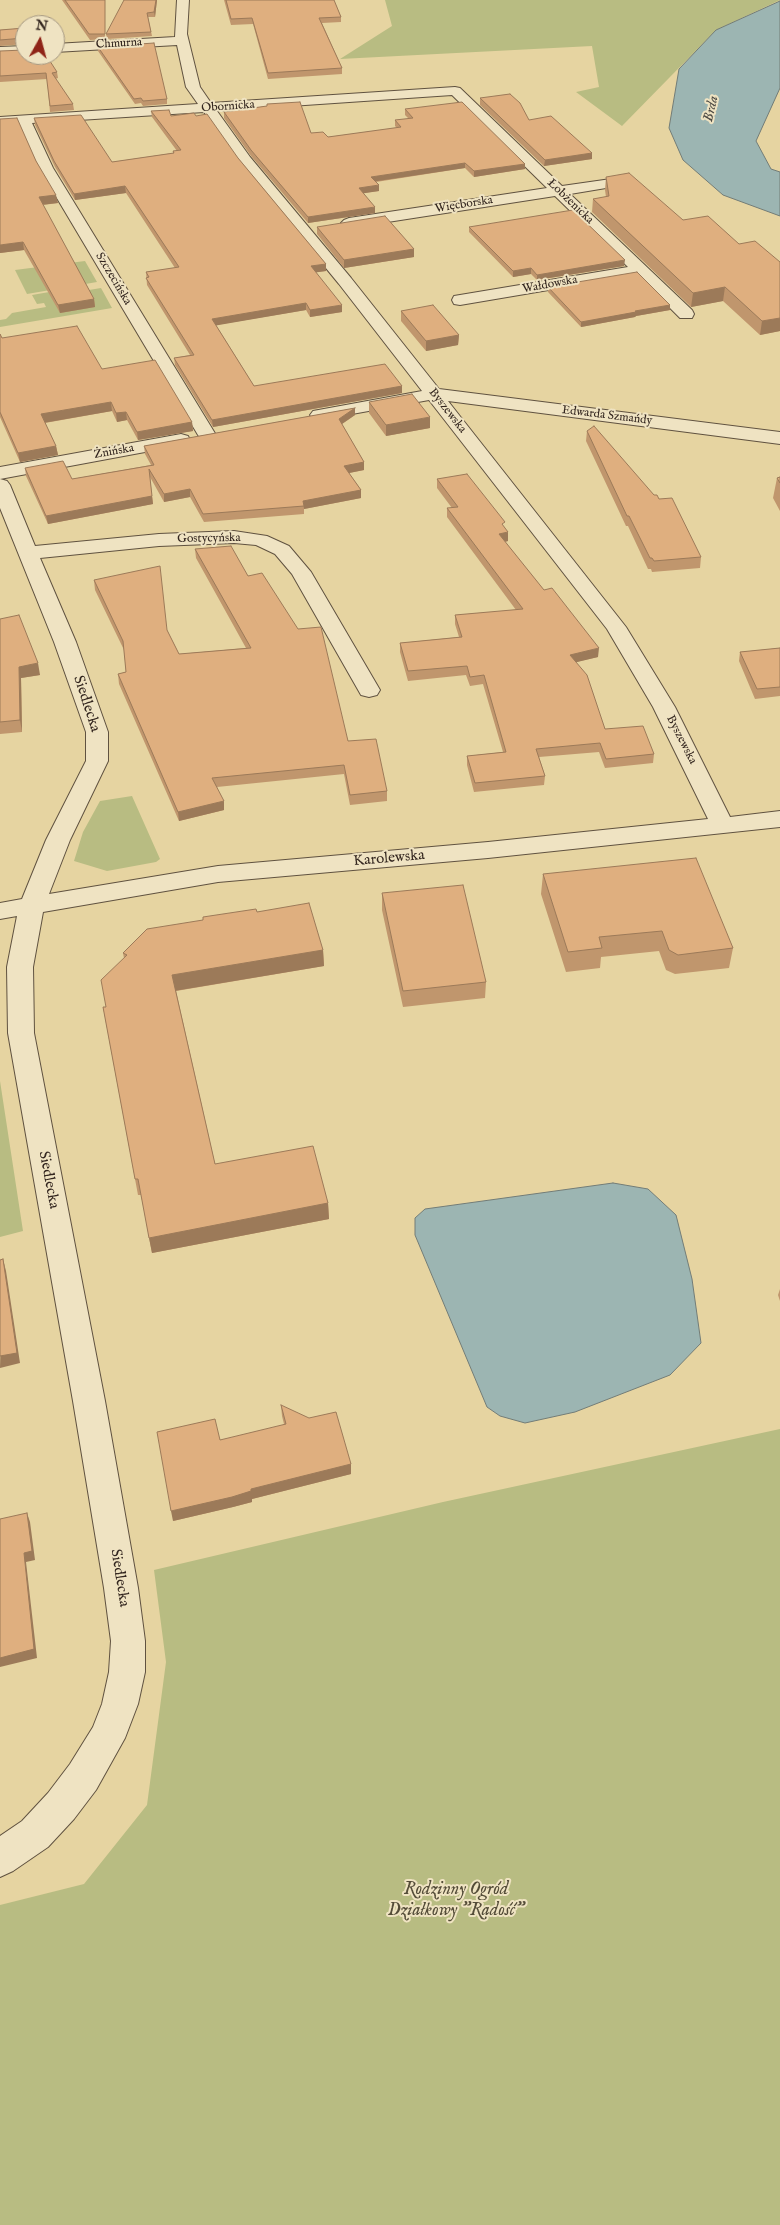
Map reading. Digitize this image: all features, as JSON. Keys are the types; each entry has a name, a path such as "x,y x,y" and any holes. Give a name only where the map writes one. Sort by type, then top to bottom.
{"street":[{"name":"Byszewska","path":"183,0 181,34 194,87 245,160 434,394 616,627 664,707 724,826"},
{"name":"Chmurna","path":"65,47 182,41"},
{"path":"0,51 15,50"},
{"name":"Obornicka","path":"0,121 455,91"},
{"name":"Łobżenicka","path":"455,91 686,314"},
{"name":"Szczecińska","path":"24,120 46,168 208,435"},
{"name":"Więcborska","path":"303,230 625,181"},
{"name":"Wałdowska","path":"460,300 640,270"},
{"path":"302,418 434,394"},
{"name":"Edwarda Szmańdy","path":"434,394 780,438"},
{"name":"Żnińska","path":"0,473 226,432"},
{"name":"Siedlecka","path":"0,485 65,642 97,732 97,761 58,840 32,905 20,967 19,1002 21,1033 122,1588 128,1641 127,1672 120,1704 107,1738 82,1778 35,1834 0,1858"},
{"name":"Gostycyńska","path":"28,553 159,540 234,537 260,540 282,550 301,572 368,690"},
{"name":"Karolewska","path":"0,911 218,874 724,826 780,819"}],"green space":[{"path":"385,0 780,0 716,30 622,126 576,92 599,87 592,46 340,59 392,26"},
{"path":"85,261 97,282 27,294 15,270"},
{"path":"78,287 83,291 101,288 112,308 0,327 0,320 6,319 12,313 46,307 44,303 37,304 32,295"},
{"path":"132,796 160,859 156,862 107,871 74,861 83,832 100,801"},
{"path":"0,1081 23,1231 0,1237"},
{"name":"Rodzinny Ogród Działkowy \"Radość\"","path":"780,1429 780,2225 0,2225 0,1905 84,1884 147,1805 166,1662 154,1570 443,1502"}],"water":[{"name":"Brda","path":"780,1 780,88 756,141 771,169 780,172 780,216 723,195 683,160 669,128 679,69 716,30"},
{"path":"613,1183 648,1189 676,1215 692,1279 701,1343 670,1375 575,1412 525,1423 500,1416 487,1407 415,1235 415,1218 425,1209"}],"building":[{"path":"65,0 105,0 105,34 89,34"},
{"path":"124,0 156,0 154,12 147,13 151,32 106,34"},
{"path":"226,0 334,0 341,17 319,18 342,68 268,73 252,18 231,19"},
{"path":"15,29 15,39 0,40 0,30"},
{"path":"154,43 167,99 143,101 141,98 134,99 98,47"},
{"path":"15,50 15,65 52,65 57,72 52,73 73,104 50,106 46,73 0,76 0,51"},
{"path":"510,94 520,103 529,120 551,116 592,153 545,160 480,98"},
{"path":"300,102 311,133 323,132 328,137 401,127 395,120 413,118 405,109 462,102 525,164 474,171 465,163 371,177 379,185 359,188 375,207 308,217 251,150 224,112 267,106 267,104"},
{"path":"169,110 171,116 194,113 196,116 207,114 238,158 326,264 311,266 342,305 310,310 306,303 212,319 254,386 385,364 402,386 212,420 174,358 194,355 146,278 149,277 146,272 179,267 125,186 74,194 54,161 34,118 81,115 112,162 174,153 173,151 181,150 151,111"},
{"path":"17,118 36,161 56,195 39,197 94,299 58,305 23,242 0,245 0,119"},
{"path":"629,173 683,220 708,216 739,244 755,241 780,262 780,318 762,321 725,287 693,293 593,199 609,196 606,177"},
{"path":"573,210 625,260 537,275 531,268 513,271 469,227"},
{"path":"385,216 414,249 344,260 317,227"},
{"path":"637,272 670,305 581,322 548,287"},
{"path":"433,305 459,335 426,341 401,311"},
{"path":"77,326 102,369 155,360 192,422 137,432 126,412 116,413 111,402 41,414 56,446 18,453 0,412 0,334 2,338"},
{"path":"412,394 430,417 386,425 369,402"},
{"path":"355,408 339,419 364,462 344,466 361,490 303,501 304,506 203,514 190,489 164,494 149,469 152,496 46,516 25,468 63,461 72,479 154,465 144,446"},
{"path":"594,426 654,495 657,495 659,499 672,498 701,557 654,561 650,558 629,516 627,516 587,431"},
{"path":"467,474 505,522 502,524 508,532 499,534 544,590 552,588 599,648 570,655 587,675 605,729 643,726 654,754 606,759 600,743 536,749 545,776 475,783 467,756 506,752 484,675 470,677 467,666 408,671 400,643 462,637 455,615 523,609 447,508 458,507 437,479"},
{"path":"231,546 248,576 262,573 298,629 321,627 348,741 376,739 387,791 350,795 344,765 212,778 224,801 178,812 118,674 126,672 123,641 94,580 160,566 167,630 179,654 251,648 195,549"},
{"path":"19,615 38,663 19,667 20,720 0,722 0,619"},
{"path":"780,648 780,687 757,689 740,652"},
{"path":"696,858 733,948 678,955 669,950 662,931 599,937 602,948 568,952 543,874"},
{"path":"463,885 486,982 403,991 382,893"},
{"path":"309,903 323,950 172,975 215,1164 313,1146 328,1203 149,1238 138,1179 135,1179 103,1007 106,1007 101,980 127,955 123,953 147,929 203,920 203,917 256,909 257,912"},
{"path":"3,1259 17,1353 0,1356 0,1260"},
{"path":"281,1405 309,1418 336,1412 351,1464 251,1489 251,1491 232,1497 171,1511 157,1432 215,1419 220,1440 286,1424"},
{"path":"27,1513 32,1551 24,1553 34,1649 0,1658 0,1519"}]}
